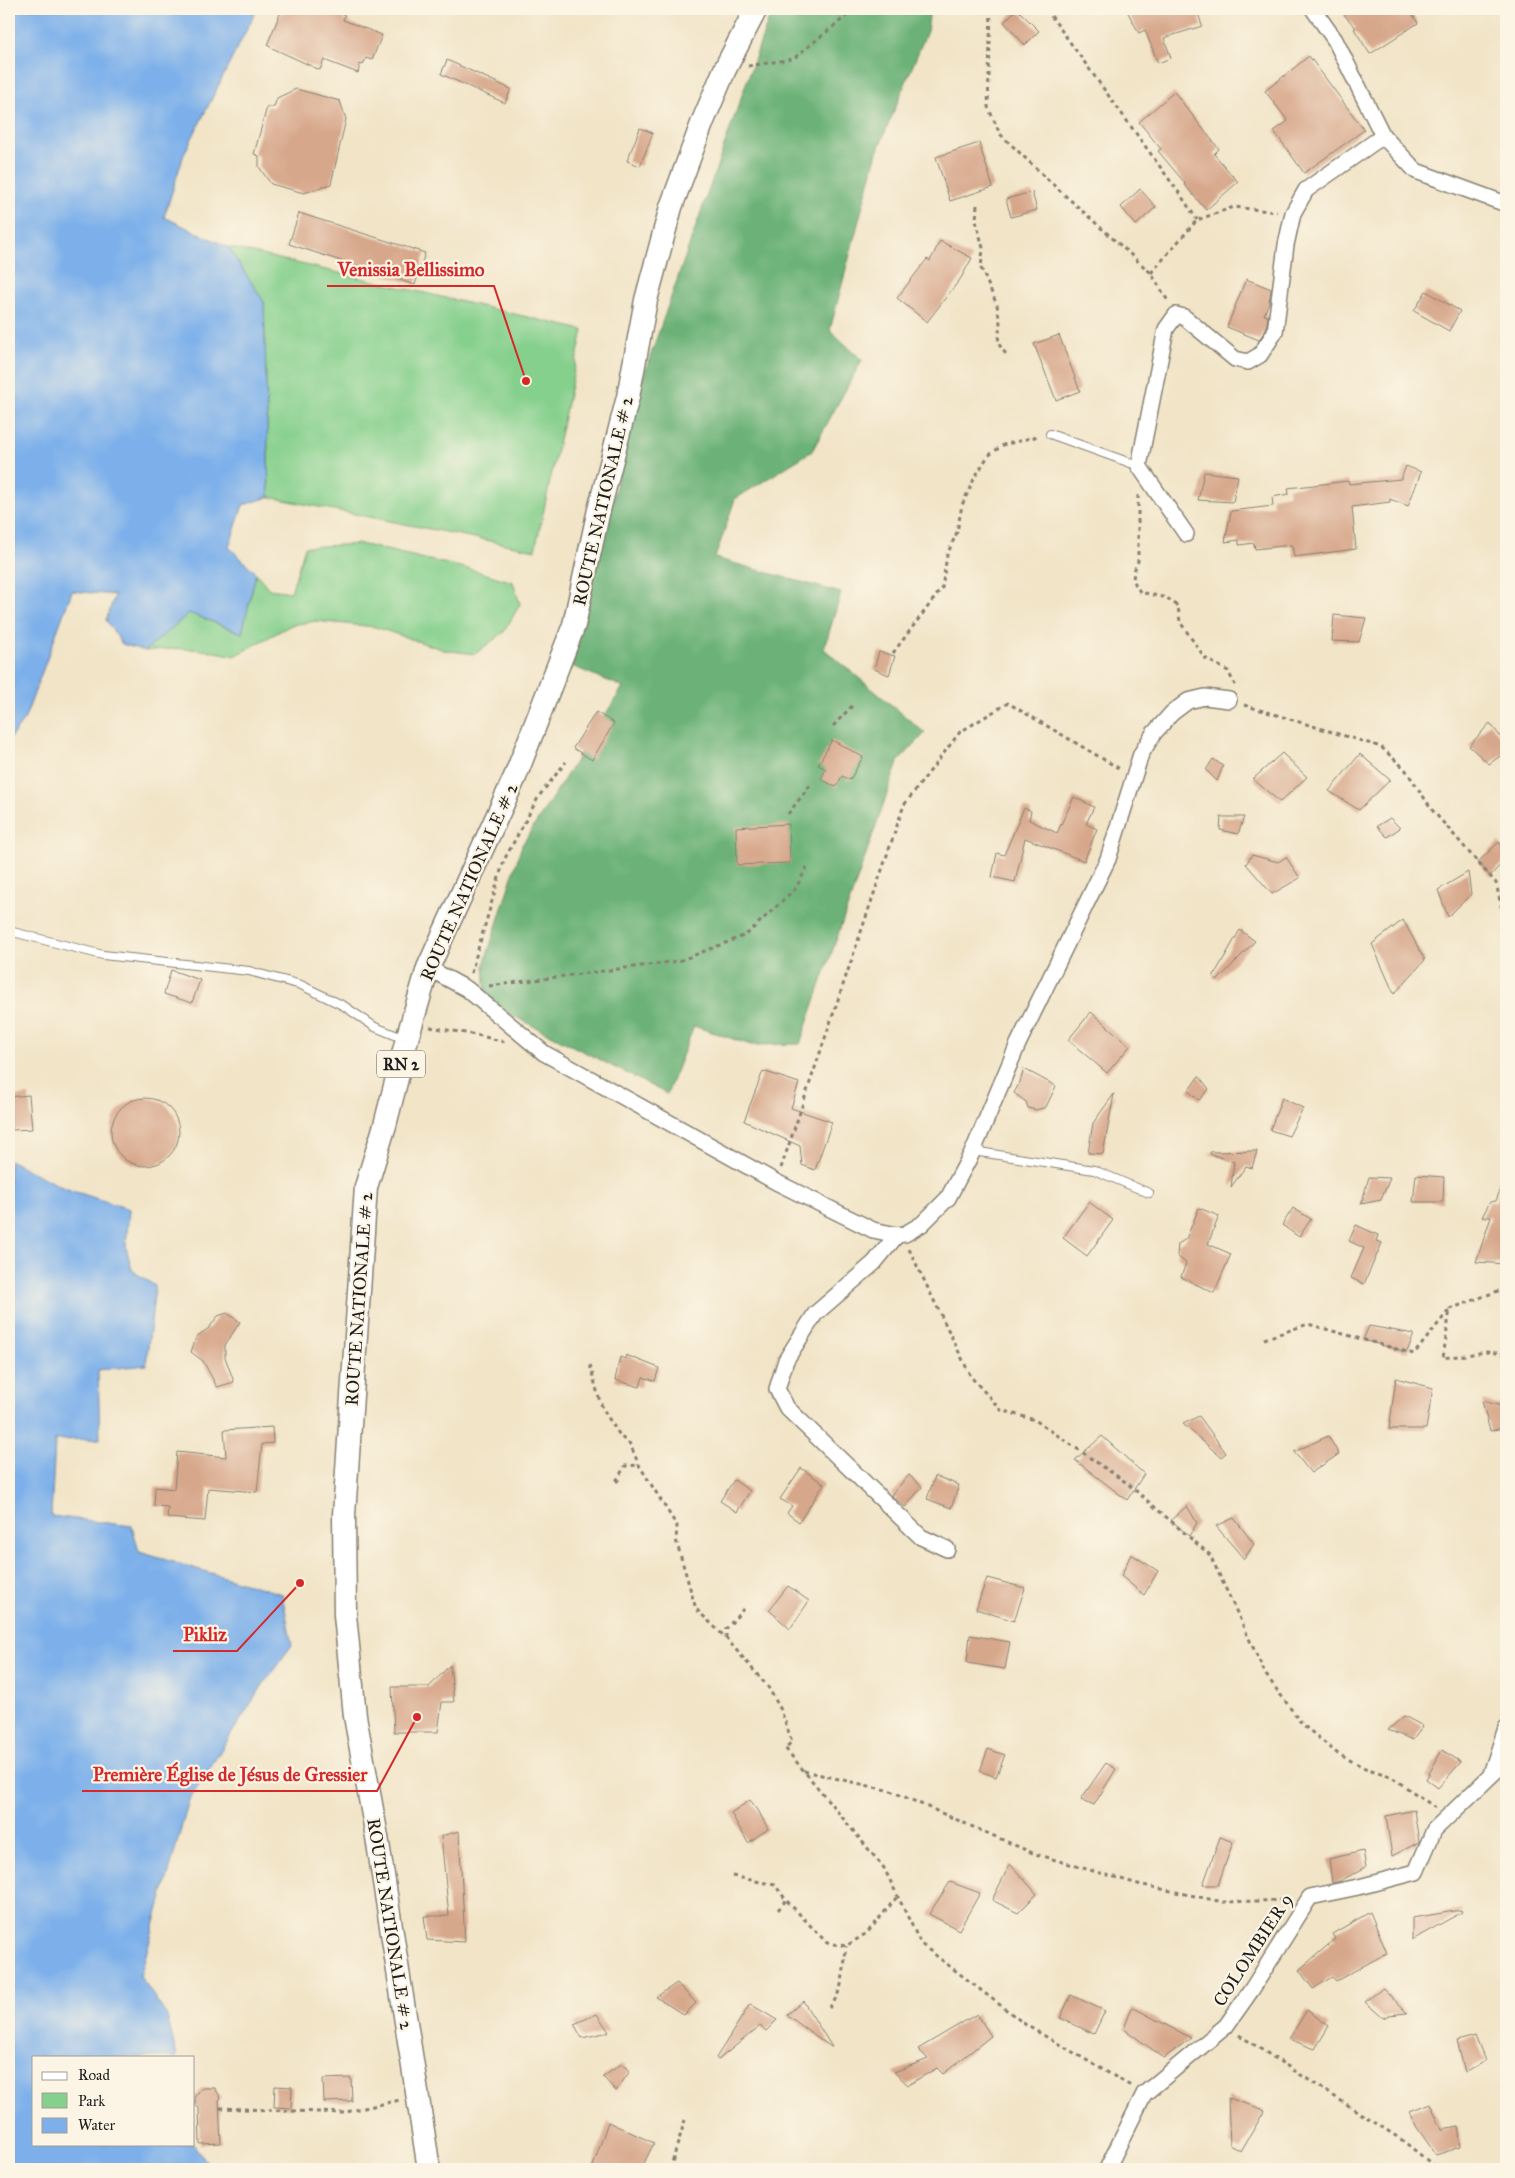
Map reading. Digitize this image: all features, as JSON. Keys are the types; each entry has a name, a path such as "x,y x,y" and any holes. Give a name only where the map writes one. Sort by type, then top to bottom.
{"main road":[{"name":"ROUTE NATIONALE # 2","path":"429,2169 377,1837 355,1716 345,1615 344,1515 366,1187 428,968 515,778 574,625 598,514 628,397 646,300 668,216 688,159 726,69 756,9"}],"street":[{"path":"1313,9 1335,40 1383,136 1416,171 1506,204"},
{"path":"1186,534 1139,466 1166,329 1176,315 1184,317 1235,359 1248,362 1260,355 1275,332 1293,213 1306,190 1383,136"},
{"path":"947,1550 921,1537 787,1408 777,1389 786,1360 815,1314 874,1263 901,1234 922,1224 948,1198 973,1151 1018,1044 1108,859 1140,754 1172,713 1188,701 1205,697 1230,700"},
{"path":"428,968 467,989 544,1053 776,1182 873,1230 901,1234"},
{"path":"1491,1776 1506,1728"},
{"name":"COLOMBIER 9","path":"1107,2169 1144,2094 1226,2026 1252,1989 1310,1897 1416,1872 1434,1830 1506,1761"}],"lane":[{"path":"1050,434 1139,466"},
{"path":"9,930 103,955 249,971 301,986 344,1006 375,1027 410,1032"},
{"path":"973,1151 1094,1170 1149,1193"}],"path":[{"path":"726,69 793,59 855,9"},
{"path":"991,9 988,107 1000,134 1151,272 1176,315"},
{"path":"1051,16 1182,197 1196,220"},
{"path":"976,205 976,221 983,248 981,268 997,305 1000,323 998,343 1008,357"},
{"path":"1151,272 1196,220 1234,207 1293,213"},
{"path":"893,653 942,588 947,555 957,532 962,505 975,477 988,456 1003,445 1050,434"},
{"path":"1139,466 1138,561 1133,580 1140,592 1167,598 1178,606 1180,622 1205,658 1228,671 1235,684 1230,700 1381,748 1405,769 1433,811 1496,883 1506,927"},
{"path":"776,1182 904,805 960,732 1008,703 1132,776"},
{"path":"833,726 852,706"},
{"path":"566,762 539,796 504,860 467,989 679,961 746,935 796,888 807,867"},
{"path":"788,814 811,784"},
{"path":"410,1032 477,1035 510,1044"},
{"path":"901,1234 971,1377 1001,1410 1034,1420 1127,1483 1210,1555 1266,1675 1302,1724 1338,1754 1365,1768 1390,1776 1448,1817"},
{"path":"1264,1340 1308,1324 1414,1354 1450,1309 1506,1288"},
{"path":"1450,1309 1443,1358 1487,1352 1506,1354"},
{"path":"590,1364 600,1402 607,1416 621,1437 630,1444 639,1464 677,1526 676,1540 696,1609 726,1638 768,1687 781,1710 790,1734 792,1742 785,1748 884,1868 921,1944 1026,2025 1144,2094"},
{"path":"619,1479 615,1483 625,1466 639,1464"},
{"path":"726,1638 726,1629 745,1607"},
{"path":"804,1770 891,1791 1035,1854 1138,1884 1223,1902 1277,1901 1310,1897"},
{"path":"732,1876 775,1886 827,1943 846,1946 867,1933 898,1896"},
{"path":"778,1910 786,1900"},
{"path":"829,2008 836,2000 843,1977 846,1946"},
{"path":"1226,2026 1402,2140 1438,2169"},
{"path":"220,2108 342,2113 417,2096"},
{"path":"670,2169 685,2120"}],"green space":[{"path":"776,9 930,9 927,31 877,152 830,330 862,360 812,451 735,499 715,558 841,593 824,649 925,733 898,762 800,1044 751,1045 694,1026 667,1094 486,1002 484,965 522,845 623,687 572,666 642,380 769,18"},
{"path":"228,247 583,330 535,550 269,497 264,302"},
{"path":"360,544 473,570 513,582 520,604 504,632 475,654 444,650 375,627 316,621 291,625 235,656 190,649 145,651 189,613 242,633 256,573 269,589 291,592 305,547"}],"water":[{"path":"9,9 257,9 184,154 164,217 228,247 264,302 269,497 243,505 229,547 256,573 242,633 189,613 145,651 122,644 106,620 115,595 72,591 25,718 9,740"},
{"path":"9,1160 64,1188 129,1209 126,1247 132,1270 155,1286 146,1365 98,1370 100,1439 55,1440 51,1516 132,1526 139,1552 282,1594 292,1645 264,1683 189,1800 140,1976 167,2016 177,2056 32,2056 32,2146 195,2146 207,2162 202,2169 9,2169"}],"building":[{"path":"282,9 328,9 345,15 343,20 382,35 372,60 366,58 363,65 360,64 358,73 324,60 320,70 272,48 267,45"},
{"path":"1017,9 1039,31 1025,45 1004,22"},
{"path":"1126,9 1197,9 1202,26 1164,38 1171,58 1158,63 1145,30 1139,33"},
{"path":"1339,9 1409,9 1418,23 1370,54 1354,29 1356,28"},
{"path":"1309,56 1364,130 1304,173 1274,131 1288,121 1265,91"},
{"path":"447,60 511,89 505,103 441,74"},
{"path":"296,89 340,101 346,119 331,184 304,193 271,184 259,167 259,156 254,154 267,107 274,107 277,98"},
{"path":"1174,92 1219,149 1214,154 1238,182 1206,210 1158,151 1161,149 1139,122"},
{"path":"640,128 653,133 640,166 627,161"},
{"path":"979,143 993,187 950,201 936,157"},
{"path":"1140,189 1156,207 1136,225 1121,207"},
{"path":"1032,192 1037,210 1011,217 1006,199"},
{"path":"299,213 425,253 415,285 289,244"},
{"path":"940,241 972,258 961,278 927,322 897,298 927,259 930,261"},
{"path":"1246,279 1271,289 1264,315 1268,316 1266,329 1259,340 1227,327"},
{"path":"1426,291 1460,311 1449,331 1414,311"},
{"path":"1059,335 1080,391 1056,400 1034,344"},
{"path":"1406,466 1421,472 1408,506 1390,499 1390,502 1352,507 1356,549 1294,557 1292,545 1255,549 1254,543 1239,545 1239,540 1225,542 1231,511 1273,506 1272,497 1289,494 1288,488 1348,481 1349,484 1401,479"},
{"path":"1204,472 1238,476 1233,502 1198,500"},
{"path":"1334,615 1366,618 1359,642 1332,641"},
{"path":"879,652 895,656 889,675 874,669"},
{"path":"596,712 614,723 592,760 573,748"},
{"path":"1490,723 1506,744 1506,752 1489,764 1469,746"},
{"path":"832,740 863,757 850,780 842,776 836,787 821,779 826,769 818,765"},
{"path":"1282,753 1307,777 1280,802 1253,779"},
{"path":"1360,754 1390,780 1359,810 1329,791"},
{"path":"1213,759 1223,766 1217,781 1206,770"},
{"path":"1074,797 1094,807 1086,824 1097,829 1084,861 1025,838 1015,882 992,877 997,853 1004,855 1024,808 1031,811 1029,820 1057,833"},
{"path":"1221,817 1244,817 1238,834 1220,830"},
{"path":"1390,818 1400,828 1387,837 1377,826"},
{"path":"789,824 790,863 737,865 736,827"},
{"path":"1499,842 1506,852 1506,859 1490,876 1478,862"},
{"path":"1252,855 1278,862 1286,857 1300,878 1272,894 1246,864"},
{"path":"1468,872 1471,894 1448,917 1438,890"},
{"path":"1403,920 1425,960 1394,994 1372,944"},
{"path":"1240,930 1255,941 1218,980 1213,977"},
{"path":"171,970 200,980 192,1003 164,994"},
{"path":"1091,1012 1130,1046 1107,1073 1068,1040"},
{"path":"1024,1069 1056,1086 1046,1107 1036,1110 1028,1108 1026,1102 1014,1093"},
{"path":"763,1071 799,1083 791,1108 832,1122 815,1170 802,1165 800,1146 744,1121"},
{"path":"1199,1076 1209,1089 1199,1100 1188,1091"},
{"path":"1114,1094 1103,1154 1088,1153 1093,1123"},
{"path":"29,1095 32,1129 12,1130 9,1097"},
{"path":"145,1098 158,1101 169,1108 176,1119 179,1132 176,1145 169,1156 158,1163 145,1166 132,1163 121,1156 114,1145 111,1132 114,1119 121,1108 132,1101"},
{"path":"1282,1098 1303,1108 1289,1136 1270,1130"},
{"path":"1257,1151 1252,1168 1246,1166 1231,1187 1234,1162 1210,1154 1210,1152"},
{"path":"1416,1175 1444,1177 1443,1202 1413,1202"},
{"path":"1369,1177 1390,1178 1381,1200 1361,1204"},
{"path":"1504,1180 1506,1180 1506,1264 1476,1262 1491,1217 1482,1217 1490,1202 1496,1201"},
{"path":"1089,1202 1113,1220 1087,1256 1063,1238"},
{"path":"1199,1208 1219,1216 1208,1244 1231,1254 1214,1293 1181,1277 1186,1263 1177,1256 1178,1244 1186,1239"},
{"path":"1293,1208 1311,1219 1299,1237 1282,1225"},
{"path":"1356,1225 1378,1235 1376,1241 1382,1243 1364,1284 1351,1278 1364,1248 1349,1241"},
{"path":"227,1313 240,1322 225,1345 225,1357 234,1382 217,1387 203,1361 191,1352 196,1337 209,1328 218,1316"},
{"path":"1369,1326 1414,1334 1407,1352 1363,1340"},
{"path":"626,1355 659,1368 655,1381 643,1377 640,1387 615,1380 620,1357 625,1359"},
{"path":"1396,1378 1433,1388 1426,1429 1389,1429"},
{"path":"1482,1401 1506,1407 1506,1427 1490,1431"},
{"path":"1199,1416 1226,1453 1221,1457 1183,1424"},
{"path":"272,1427 273,1443 262,1444 257,1492 208,1488 205,1521 167,1518 168,1507 154,1506 155,1487 174,1489 177,1452 226,1457 224,1430"},
{"path":"1102,1436 1144,1474 1127,1500 1075,1460"},
{"path":"1328,1436 1339,1454 1311,1473 1294,1452"},
{"path":"801,1468 824,1484 799,1522 787,1513 792,1506 780,1499"},
{"path":"909,1475 922,1487 905,1507 891,1495"},
{"path":"935,1476 959,1485 951,1508 927,1499"},
{"path":"734,1480 750,1491 737,1512 720,1501"},
{"path":"1187,1506 1197,1523 1189,1536 1171,1520"},
{"path":"1234,1518 1254,1544 1244,1559 1216,1526"},
{"path":"1131,1554 1158,1571 1144,1595 1121,1576"},
{"path":"987,1578 1025,1588 1014,1621 976,1609"},
{"path":"788,1586 809,1601 790,1629 769,1610"},
{"path":"970,1635 1010,1642 1005,1669 967,1663"},
{"path":"450,1665 454,1702 442,1702 438,1732 394,1732 392,1687 429,1687"},
{"path":"1404,1716 1423,1726 1413,1740 1388,1730"},
{"path":"988,1749 1005,1755 996,1777 980,1771"},
{"path":"1442,1750 1461,1762 1438,1788 1426,1779"},
{"path":"1106,1763 1116,1769 1094,1805 1081,1799"},
{"path":"750,1800 758,1810 768,1829 748,1843 731,1813"},
{"path":"1414,1810 1419,1842 1392,1856 1386,1816"},
{"path":"459,1831 465,1942 427,1940 424,1916 449,1916 441,1836"},
{"path":"1220,1837 1233,1842 1218,1885 1203,1885"},
{"path":"1363,1851 1366,1867 1340,1881 1332,1883 1329,1859"},
{"path":"1010,1864 1037,1894 1018,1913 992,1900"},
{"path":"950,1882 980,1893 959,1930 929,1914"},
{"path":"1461,1910 1462,1912 1412,1940 1412,1918"},
{"path":"1370,1912 1387,1953 1336,1981 1332,1977 1313,1989 1299,1970 1335,1939 1332,1934"},
{"path":"677,1983 696,2003 684,2015 656,1997"},
{"path":"1383,1988 1407,2013 1389,2015 1383,2018 1365,2002"},
{"path":"1071,1995 1105,2011 1094,2034 1060,2018"},
{"path":"803,2001 832,2047 787,2015"},
{"path":"750,2004 777,2020 766,2031 760,2026 718,2060 716,2058"},
{"path":"1132,2007 1191,2038 1164,2058 1124,2029"},
{"path":"1307,2010 1329,2026 1315,2049 1289,2039"},
{"path":"597,2014 609,2032 582,2038 574,2024"},
{"path":"977,2014 991,2036 943,2074 937,2068 908,2085 894,2072 928,2059 918,2049"},
{"path":"1475,2036 1485,2061 1465,2072 1457,2041"},
{"path":"621,2064 630,2071 616,2091 603,2077"},
{"path":"351,2078 352,2101 324,2102 323,2079"},
{"path":"275,2086 292,2087 291,2108 274,2107"},
{"path":"202,2088 215,2088 221,2098 219,2100 221,2143 200,2144 199,2108 195,2105 195,2096"},
{"path":"1228,2098 1265,2110 1241,2151 1230,2145"},
{"path":"1430,2103 1442,2130 1458,2127 1461,2147 1436,2155 1416,2126 1410,2111"},
{"path":"608,2122 654,2143 641,2169 592,2169"}],"place":[{"name":"Venissia Bellissimo","path":"526,381"},
{"name":"Pikliz","path":"300,1583"},
{"name":"Première Église de Jésus de Gressier","path":"417,1717"}]}
